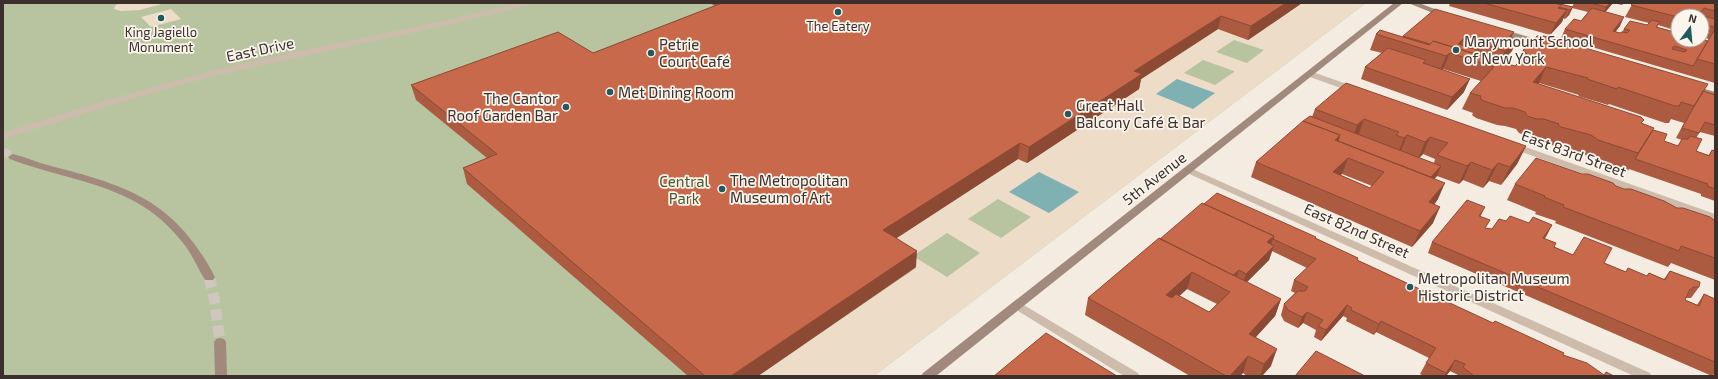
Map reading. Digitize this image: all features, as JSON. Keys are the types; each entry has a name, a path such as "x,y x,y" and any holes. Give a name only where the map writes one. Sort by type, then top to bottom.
{"main road":[{"name":"5th Avenue","path":"927,376 1399,3"},
{"path":"1412,3 1453,17"},
{"path":"1489,28 1558,48"},
{"path":"1686,86 1715,94"},
{"path":"13,157 42,167 100,182 123,192 162,214 184,235 202,261 209,277"},
{"path":"220,342 221,376"}],"street":[{"name":"East Drive","path":"3,136 107,103 205,76 446,24 527,3"},
{"path":"1310,74 1363,93"},
{"name":"East 83rd Street","path":"1506,143 1715,218"},
{"name":"East 82nd Street","path":"1188,170 1646,376"},
{"path":"1017,305 1134,376"}],"green space":[{"name":"Central Park","path":"3,3 1366,3 874,376 3,376"}],"shaded area":[{"path":"119,3 165,3 140,10 121,11 114,9"},
{"path":"1302,3 1366,3 874,376 758,376 916,268 883,247 1018,159 1027,163 1139,89 1131,86 1218,29 1248,40","holes":["1234,40 1264,50 1247,63 1216,52","1203,60 1234,71 1215,85 1184,73","998,199 1031,217 1001,238 968,219","947,233 980,253 947,277 913,256"]},
{"path":"171,9 181,19 151,27 141,17"}],"water":[{"path":"1177,79 1215,93 1193,109 1156,94"},
{"path":"1039,172 1079,192 1049,213 1009,192"}],"building":[{"name":"The Metropolitan Museum of Art","path":"722,3 1286,3 1251,26 1221,16 1134,71 1142,74 1029,147 1020,143 883,230 917,251 731,376 705,376 463,168 497,154 411,85 558,32 593,53"},
{"path":"1484,3 1555,3 1561,5 1558,8 1567,10 1556,23"},
{"path":"1555,3 1573,7 1570,10 1559,7 1561,5"},
{"path":"1590,3 1610,3 1606,7"},
{"path":"1633,3 1715,3 1715,11 1710,10 1710,8 1670,8 1670,15 1631,5"},
{"path":"1592,8 1624,17 1613,31 1620,33 1627,33 1630,30 1624,29 1630,21 1647,25 1652,20 1660,22 1656,27 1670,31 1670,48 1685,52 1687,50 1680,48 1704,48 1693,66 1565,29 1574,19 1581,21"},
{"path":"1435,9 1514,32 1509,37 1517,39 1505,51 1464,38 1458,44 1499,57 1498,58 1503,60 1501,62 1433,41 1430,44 1403,36"},
{"path":"1710,18 1715,19 1715,27 1710,26"},
{"path":"1715,29 1715,64 1697,59 1704,48 1710,48 1710,37"},
{"path":"1380,30 1429,45 1433,41 1515,66 1527,54 1523,50 1537,36 1544,36 1708,84 1694,106 1681,102 1679,106 1675,106 1618,87 1617,89 1587,79 1588,78 1546,67 1533,82 1641,117 1644,120 1641,123 1654,128 1638,153 1598,140 1591,135 1561,127 1558,125 1559,124 1544,119 1537,119 1527,116 1525,112 1513,108 1505,108 1484,101 1480,98 1481,96 1470,93 1494,67 1450,53 1446,56 1376,34"},
{"path":"1388,48 1426,60 1423,63 1470,79 1452,97 1365,67"},
{"path":"1346,83 1526,146 1510,167 1498,163 1492,170 1471,162 1467,166 1437,155 1448,143 1430,137 1425,142 1407,135 1404,138 1396,135 1399,132 1364,119 1357,125 1315,109"},
{"path":"1703,91 1715,95 1715,125 1705,122 1699,133 1682,128"},
{"path":"1310,116 1441,166 1431,177 1338,141 1340,135 1303,121"},
{"path":"1303,121 1340,135 1335,140 1445,183 1429,202 1440,207 1420,231 1256,162","holes":["1348,158 1384,172 1370,188 1333,172"]},
{"path":"1653,130 1667,134 1664,141 1678,146 1682,139 1688,139 1690,136 1702,139 1696,151 1709,156 1712,150 1715,151 1715,189 1707,186 1708,184 1635,159"},
{"path":"1536,158 1582,174 1588,174 1613,183 1624,189 1631,189 1664,201 1677,208 1683,208 1710,217 1715,221 1715,258 1681,246 1679,251 1563,207 1564,205 1515,184"},
{"path":"1217,193 1316,237 1315,238 1358,258 1357,260 1493,323 1495,321 1564,353 1563,355 1587,363 1604,375 1606,372 1614,376 1474,376 1463,367 1465,364 1455,360 1446,373 1426,363 1436,348 1381,321 1379,324 1351,310 1352,308 1347,305 1326,330 1318,326 1323,320 1307,312 1302,317 1288,310 1284,304 1298,291 1305,291 1308,287 1294,280 1316,259 1273,239 1274,236 1204,204"},
{"path":"1467,200 1485,207 1479,216 1490,220 1485,228 1492,229 1499,219 1506,221 1510,216 1529,223 1533,217 1552,225 1543,238 1556,243 1554,247 1573,255 1584,237 1612,248 1604,263 1626,272 1628,268 1647,276 1649,273 1665,280 1670,271 1700,282 1699,287 1693,287 1691,290 1690,289 1685,300 1699,306 1704,294 1715,299 1715,362 1432,242"},
{"path":"1202,203 1274,236 1267,242 1274,246 1246,274 1239,270 1233,275 1160,239"},
{"path":"1159,238 1281,299 1249,334 1277,349 1264,364 1248,356 1230,376 1226,376 1088,298","holes":["1192,272 1230,292 1209,312 1176,294 1172,298 1166,295"]},
{"path":"1046,333 1117,376 994,376"},
{"path":"1316,351 1365,376 1295,376"}],"tunnel":[{"path":"3,151 13,157"},
{"path":"209,277 214,297 220,342"}],"place":[{"name":"The Eatery","path":"838,12"},
{"name":"King Jagiello Monument","path":"161,18"},
{"name":"Marymount School of New York","path":"1456,50"},
{"name":"Petrie Court Café","path":"651,53"},
{"name":"Met Dining Room","path":"610,92"},
{"name":"The Cantor Roof Garden Bar","path":"566,107"},
{"name":"Great Hall Balcony Café & Bar","path":"1068,114"},
{"name":"The Metropolitan Museum of Art","path":"722,189"},
{"name":"Metropolitan Museum Historic District","path":"1410,287"}]}
